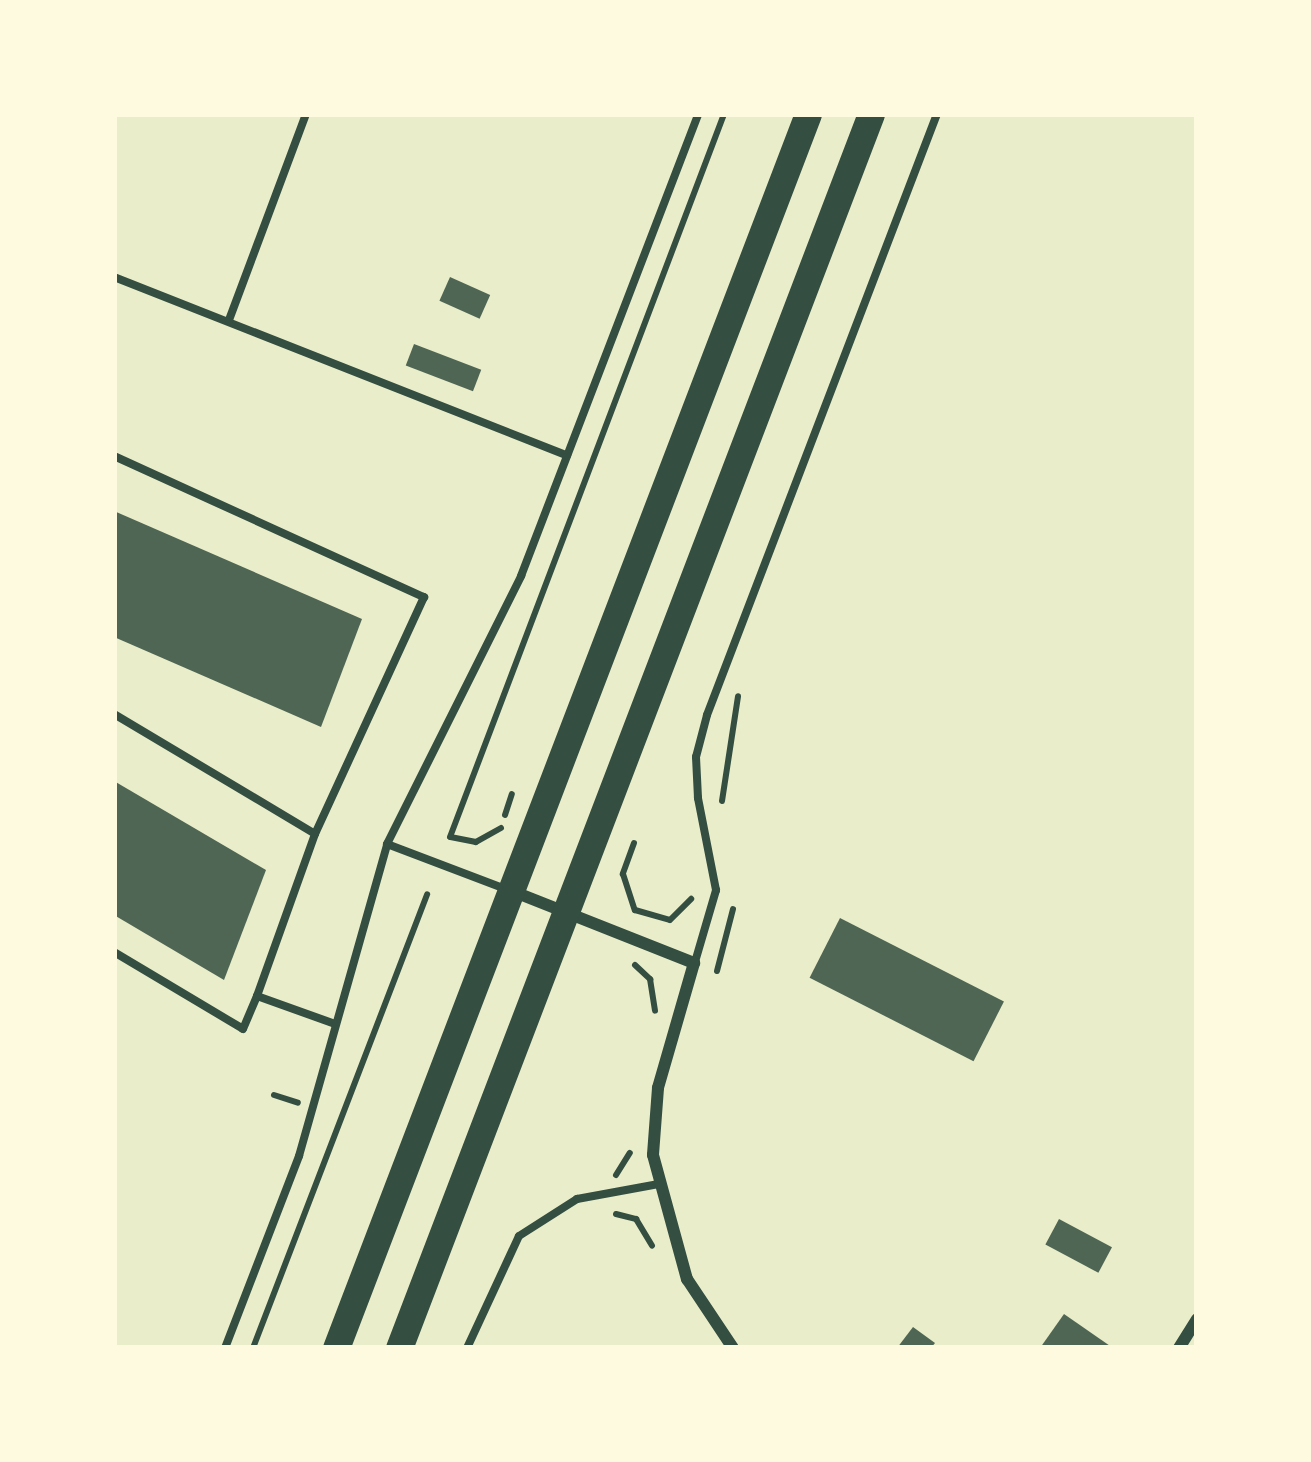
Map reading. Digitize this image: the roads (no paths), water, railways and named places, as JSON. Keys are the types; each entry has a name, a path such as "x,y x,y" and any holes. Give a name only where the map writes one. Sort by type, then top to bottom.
{"main road":[{"path":"336,1348 808,114"},
{"path":"399,1348 871,114"}],"street":[{"path":"510,891 694,963 658,1088 659,1184 687,1279 733,1348"},
{"path":"1179,1348 1197,1319"}],"lane":[{"path":"229,320 306,114"},
{"path":"225,1348 299,1156 387,844 521,577 698,114"},
{"path":"694,963 715,898 698,798 701,736 937,114"},
{"path":"114,277 567,455"},
{"path":"114,456 424,597 315,834 243,1029 114,952"},
{"path":"114,714 315,834"},
{"path":"387,844 510,891"},
{"path":"257,996 335,1024"},
{"path":"466,1348 519,1237 577,1199 659,1184"}]}
